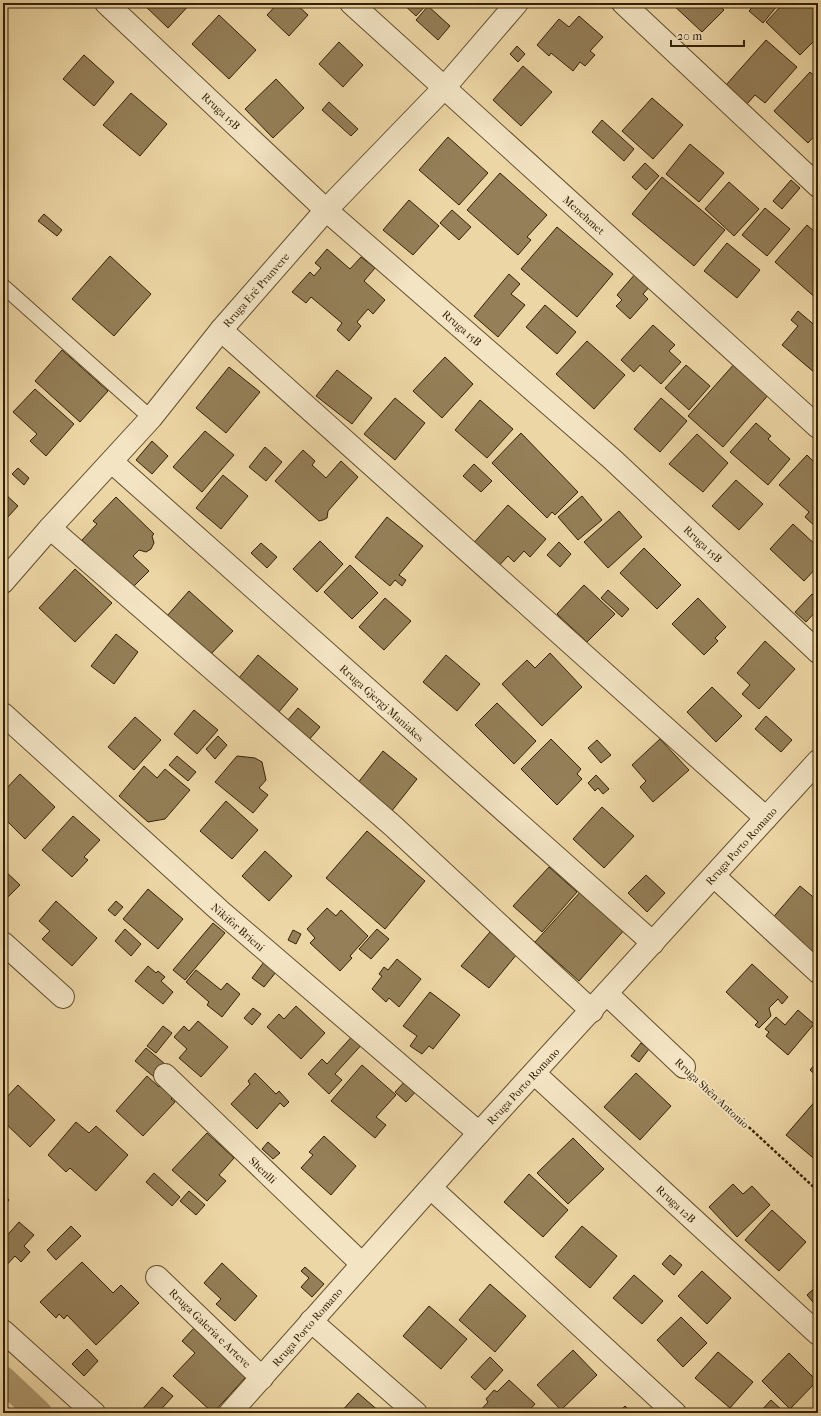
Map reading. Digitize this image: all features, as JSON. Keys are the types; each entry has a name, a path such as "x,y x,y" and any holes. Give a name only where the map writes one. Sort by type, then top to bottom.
{"street":[{"name":"Rruga 15B","path":"106,3 326,210 612,459 818,652"},
{"name":"Menehmet","path":"351,3 818,427"},
{"name":"Rruga Erë Pranvere","path":"3,582 50,528 151,418 221,330 326,210 444,88 517,3"},
{"path":"623,3 818,186"},
{"path":"221,330 766,818"},
{"name":"Rruga Gjergj Maniakes","path":"112,462 653,943"},
{"path":"50,528 393,826 592,1011"},
{"name":"Nikifor Brieni","path":"3,714 219,910 479,1133"},
{"name":"Rruga Porto Romano","path":"230,1413 479,1133 535,1074 818,761"},
{"path":"714,876 818,972"},
{"path":"3,943 62,997"},
{"name":"Rruga Shën Antonio","path":"607,994 684,1067"},
{"name":"Rruga 12B","path":"535,1074 818,1334"},
{"name":"Shenlli","path":"165,1075 362,1264"},
{"path":"431,1188 675,1413"},
{"name":"Rruga Galeria e Arteve","path":"157,1277 262,1378"},
{"path":"311,1321 416,1413"},
{"path":"3,1331 94,1413"}],"lane":[{"path":"3,286 151,418"}],"path":[{"name":"Rruga Shën Antonio","path":"684,1067 818,1191"}],"building":[{"path":"142,3 191,3 168,28"},
{"path":"278,3 295,3 308,15 289,36 267,15"},
{"path":"402,3 428,3 416,16"},
{"path":"671,3 717,3 724,10 702,32"},
{"path":"756,3 773,3 777,6 763,23 749,11"},
{"path":"784,3 814,3 818,7 818,37 800,55 766,22"},
{"path":"428,6 450,26 438,40 416,20"},
{"path":"219,15 256,50 229,79 192,44"},
{"path":"579,16 603,37 590,51 595,55 585,66 580,62 573,71 551,53 549,56 537,45 559,19 569,27"},
{"path":"766,40 797,67 765,103 755,95 747,104 726,85"},
{"path":"339,42 363,65 343,87 319,64"},
{"path":"517,46 525,54 518,62 510,54"},
{"path":"84,55 114,82 94,106 63,79"},
{"path":"818,61 818,69 814,65"},
{"path":"523,66 552,92 521,126 493,100"},
{"path":"810,72 818,79 818,132 808,143 774,111"},
{"path":"276,79 304,108 273,138 245,109"},
{"path":"131,93 167,124 140,156 103,125"},
{"path":"652,98 683,125 653,159 622,131"},
{"path":"329,102 358,129 351,136 322,110"},
{"path":"602,120 634,149 624,161 592,132"},
{"path":"448,137 488,173 459,205 419,170"},
{"path":"690,144 724,173 699,202 666,174"},
{"path":"645,163 659,176 646,190 632,177"},
{"path":"500,173 547,215 527,237 531,240 518,255 467,210"},
{"path":"662,177 725,230 694,266 632,214"},
{"path":"791,180 800,188 782,209 773,201"},
{"path":"729,182 759,209 734,236 705,209"},
{"path":"409,200 439,226 413,255 383,230"},
{"path":"765,208 790,229 767,256 742,235"},
{"path":"452,210 471,227 459,240 440,223"},
{"path":"44,214 62,230 57,236 38,221"},
{"path":"807,225 818,235 818,300 775,262"},
{"path":"557,227 613,274 577,317 521,269"},
{"path":"727,243 760,270 737,298 704,271"},
{"path":"327,249 350,269 361,257 375,268 364,281 385,300 373,314 368,309 357,322 361,326 349,341 337,330 342,323 311,297 306,303 292,292 310,272 314,276 321,268 315,263"},
{"path":"110,256 151,294 114,336 72,299"},
{"path":"636,273 651,285 643,294 648,299 630,319 616,306 622,300 617,295"},
{"path":"509,274 520,284 511,294 525,305 498,337 474,316"},
{"path":"545,305 576,332 557,354 526,327"},
{"path":"798,311 818,328 818,369 815,373 782,345 798,326 791,320"},
{"path":"653,325 675,345 669,351 681,362 661,384 640,365 634,372 621,360"},
{"path":"587,341 625,375 594,409 556,374"},
{"path":"62,350 108,391 80,422 35,381"},
{"path":"445,357 473,384 442,418 413,391"},
{"path":"735,363 770,393 723,447 688,416"},
{"path":"686,365 710,386 689,410 665,388"},
{"path":"229,367 260,392 226,433 196,408"},
{"path":"337,370 372,398 352,424 316,396"},
{"path":"35,389 74,424 46,456 30,441 37,434 13,412"},
{"path":"395,398 425,423 395,460 364,434"},
{"path":"661,398 687,421 660,452 634,429"},
{"path":"480,400 513,429 487,458 455,430"},
{"path":"756,423 771,436 768,439 790,459 768,485 730,452"},
{"path":"205,431 234,455 202,492 173,467"},
{"path":"521,433 578,492 555,515 552,512 547,518 492,463"},
{"path":"697,434 728,463 703,492 669,464"},
{"path":"152,441 168,456 152,474 136,460"},
{"path":"265,447 282,462 266,481 249,467"},
{"path":"303,450 315,461 312,465 326,478 341,461 358,477 328,511 327,518 323,520 319,521 275,481"},
{"path":"807,455 818,466 818,529 805,517 809,512 779,485"},
{"path":"474,464 492,481 481,492 463,476"},
{"path":"18,468 29,478 24,485 12,474"},
{"path":"223,475 248,496 221,529 196,508"},
{"path":"736,480 763,504 739,530 712,506"},
{"path":"3,492 18,506 7,518 3,514"},
{"path":"582,496 602,520 578,540 558,517"},
{"path":"116,497 154,534 152,536 154,543 151,549 146,552 139,550 133,556 149,571 132,588 82,540 97,524 93,521"},
{"path":"508,505 546,539 530,557 524,551 514,562 508,556 496,569 470,547"},
{"path":"619,511 642,537 608,568 584,542"},
{"path":"387,517 423,546 399,575 406,580 402,586 395,580 390,586 355,557"},
{"path":"793,524 818,547 818,566 804,581 770,549"},
{"path":"320,541 343,564 317,592 293,569"},
{"path":"559,542 571,554 560,567 547,555"},
{"path":"261,543 277,557 267,568 251,553"},
{"path":"644,548 681,585 657,609 620,573"},
{"path":"350,565 378,593 352,619 324,592"},
{"path":"75,569 112,603 75,642 39,608"},
{"path":"584,585 615,614 587,642 557,614"},
{"path":"608,590 629,609 622,617 601,598"},
{"path":"189,591 233,631 210,655 167,616"},
{"path":"812,594 818,599 818,609 806,622 795,612"},
{"path":"385,598 411,621 384,650 359,627"},
{"path":"698,598 726,627 715,638 718,641 704,655 672,624"},
{"path":"116,634 138,652 114,684 91,666"},
{"path":"765,641 795,669 759,709 742,694 750,685 737,673"},
{"path":"550,653 582,687 542,726 502,684 527,660 535,668"},
{"path":"258,655 298,689 273,719 233,685"},
{"path":"446,655 480,684 457,711 423,682"},
{"path":"712,687 742,716 716,742 687,712"},
{"path":"497,703 536,741 514,764 475,725"},
{"path":"298,708 320,727 308,741 287,721"},
{"path":"194,710 218,730 197,754 174,734"},
{"path":"766,716 792,740 781,752 755,729"},
{"path":"135,717 161,740 134,770 108,747"},
{"path":"218,736 227,745 215,759 206,749"},
{"path":"551,739 581,769 577,774 582,779 557,805 521,769"},
{"path":"660,739 689,770 653,802 640,787 646,781 632,765"},
{"path":"597,740 611,755 601,763 588,748"},
{"path":"383,751 417,779 391,812 357,784"},
{"path":"177,756 196,772 188,781 169,765"},
{"path":"237,756 255,758 262,762 266,780 259,788 268,795 253,813 215,782"},
{"path":"144,766 157,778 165,769 190,790 165,819 148,822 119,796"},
{"path":"20,774 55,807 25,839 3,817 3,792"},
{"path":"596,775 609,789 603,794 598,788 595,791 588,783"},
{"path":"226,801 258,830 232,859 200,831"},
{"path":"602,807 634,836 604,868 573,839"},
{"path":"73,816 100,840 84,857 88,860 72,877 42,850"},
{"path":"367,831 425,881 385,929 326,878"},
{"path":"818,842 818,850 814,847"},
{"path":"265,851 292,876 269,901 242,876"},
{"path":"549,867 577,892 542,932 513,906"},
{"path":"3,869 20,885 7,898 3,895"},
{"path":"646,875 665,893 647,912 628,893"},
{"path":"800,886 818,901 818,958 770,921"},
{"path":"148,889 183,919 158,949 123,919"},
{"path":"583,889 626,928 579,981 535,942"},
{"path":"56,901 97,938 72,966 42,939 50,931 39,921"},
{"path":"116,901 123,907 115,916 108,910"},
{"path":"327,908 336,916 341,910 368,936 350,956 352,958 340,971 310,943 315,938 307,929"},
{"path":"213,923 225,933 185,980 173,970"},
{"path":"125,929 141,944 131,956 115,941"},
{"path":"377,929 389,939 371,959 359,949"},
{"path":"293,930 301,934 296,944 288,940"},
{"path":"490,932 517,954 489,988 461,966"},
{"path":"397,959 421,979 399,1007 389,998 386,1002 372,989 382,976 379,974 384,967 388,970"},
{"path":"264,962 276,972 264,987 252,978"},
{"path":"752,964 788,997 782,1004 778,999 769,1008 771,1016 759,1028 755,1025 758,1022 726,992"},
{"path":"148,966 156,973 158,971 165,977 161,981 173,992 163,1004 135,981"},
{"path":"196,970 221,990 227,983 240,994 222,1017 207,1005 209,1002 186,982"},
{"path":"430,992 460,1015 433,1049 429,1046 422,1054 410,1046 417,1036 403,1026"},
{"path":"296,1006 325,1033 301,1059 267,1027 279,1014 284,1019"},
{"path":"253,1008 261,1014 252,1025 244,1018"},
{"path":"798,1010 814,1024 788,1055 766,1036 769,1032 765,1029 776,1017 785,1025"},
{"path":"198,1021 228,1047 201,1077 179,1058 187,1049 174,1037 184,1026 189,1031"},
{"path":"163,1026 172,1033 156,1053 147,1046"},
{"path":"356,1032 365,1041 335,1074 342,1080 329,1094 308,1074 322,1059 327,1064"},
{"path":"641,1043 649,1049 639,1062 631,1056"},
{"path":"146,1048 165,1064 154,1077 135,1061"},
{"path":"818,1061 818,1077 810,1070"},
{"path":"362,1065 396,1095 376,1117 386,1125 375,1138 331,1101"},
{"path":"255,1073 276,1094 279,1091 289,1102 284,1107 280,1103 257,1129 231,1104 250,1084 248,1081"},
{"path":"636,1073 671,1106 640,1140 604,1107"},
{"path":"147,1076 159,1087 163,1081 177,1093 171,1099 175,1102 143,1136 116,1111"},
{"path":"409,1077 420,1087 406,1102 395,1092"},
{"path":"18,1085 55,1120 30,1147 3,1121 3,1101"},
{"path":"817,1099 818,1100 818,1162 786,1135"},
{"path":"76,1122 89,1133 96,1126 128,1155 96,1191 70,1168 66,1172 48,1155"},
{"path":"207,1133 234,1158 219,1175 226,1181 207,1201 172,1170"},
{"path":"324,1136 356,1166 331,1195 301,1168 313,1155 309,1152"},
{"path":"573,1138 604,1169 568,1204 537,1173"},
{"path":"268,1142 280,1153 273,1159 262,1149"},
{"path":"154,1173 180,1197 172,1206 146,1182"},
{"path":"529,1174 568,1210 543,1237 504,1202"},
{"path":"733,1184 743,1194 752,1186 770,1205 737,1237 709,1207"},
{"path":"189,1191 205,1205 196,1215 180,1201"},
{"path":"3,1194 9,1200 3,1207"},
{"path":"772,1210 806,1242 779,1271 745,1240"},
{"path":"19,1222 34,1235 24,1246 30,1252 21,1262 15,1256 4,1268 3,1240"},
{"path":"71,1226 81,1236 56,1260 47,1250"},
{"path":"582,1226 617,1256 590,1288 555,1257"},
{"path":"670,1255 682,1265 674,1275 662,1264"},
{"path":"82,1262 113,1293 121,1285 139,1303 96,1345 67,1315 64,1319 59,1314 56,1318 40,1302"},
{"path":"222,1263 257,1296 235,1321 216,1304 221,1299 204,1283"},
{"path":"305,1267 324,1284 312,1297 301,1287 309,1278 301,1271"},
{"path":"702,1271 731,1298 707,1324 678,1296"},
{"path":"634,1275 663,1301 642,1324 613,1298"},
{"path":"490,1284 526,1316 495,1352 459,1320"},
{"path":"818,1285 818,1308 807,1295"},
{"path":"429,1306 467,1339 441,1369 403,1336"},
{"path":"681,1317 707,1343 683,1367 657,1340"},
{"path":"194,1328 246,1377 213,1413 173,1376 195,1353 182,1341"},
{"path":"87,1349 98,1361 84,1376 72,1364"},
{"path":"573,1350 597,1375 561,1410 537,1385"},
{"path":"718,1352 753,1382 730,1408 695,1378"},
{"path":"789,1353 817,1381 790,1409 762,1381"},
{"path":"490,1357 503,1370 485,1390 471,1377"},
{"path":"509,1380 535,1404 527,1413 478,1413 488,1402 486,1399 494,1390 497,1392"},
{"path":"162,1387 173,1396 158,1413 139,1413"},
{"path":"358,1393 381,1413 340,1413"},
{"path":"771,1400 785,1413 759,1413"},
{"path":"625,1406 632,1413 618,1413"}],"waterway":[{"path":"3,1379 39,1413"}]}
